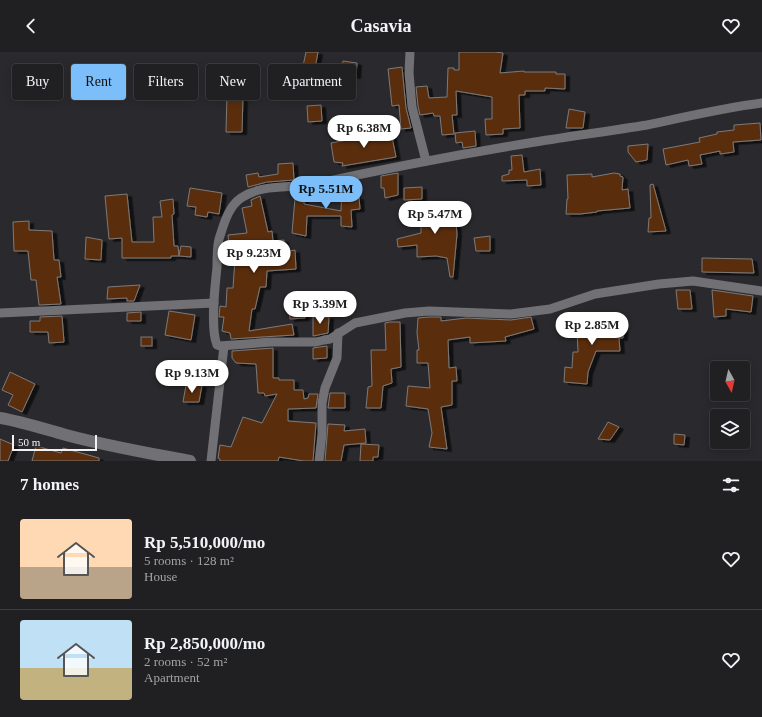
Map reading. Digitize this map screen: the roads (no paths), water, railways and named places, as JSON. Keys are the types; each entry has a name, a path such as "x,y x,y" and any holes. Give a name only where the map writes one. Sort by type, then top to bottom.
{"street":[{"path":"410,52 409,73 412,107 426,161"},
{"path":"762,103 647,125 525,143 426,161 313,185 251,192 233,205 229,211 218,241 214,303 214,338 216,345 224,346 271,342 316,342 330,339 355,323 384,316 429,311 494,314 528,312 550,309 595,294 659,284 693,281 762,291"},
{"path":"0,313 214,303"},
{"path":"319,461 322,434 322,403 325,388 336,358 338,333"},
{"path":"211,461 224,346"},
{"path":"0,418 126,449 190,461"}]}
